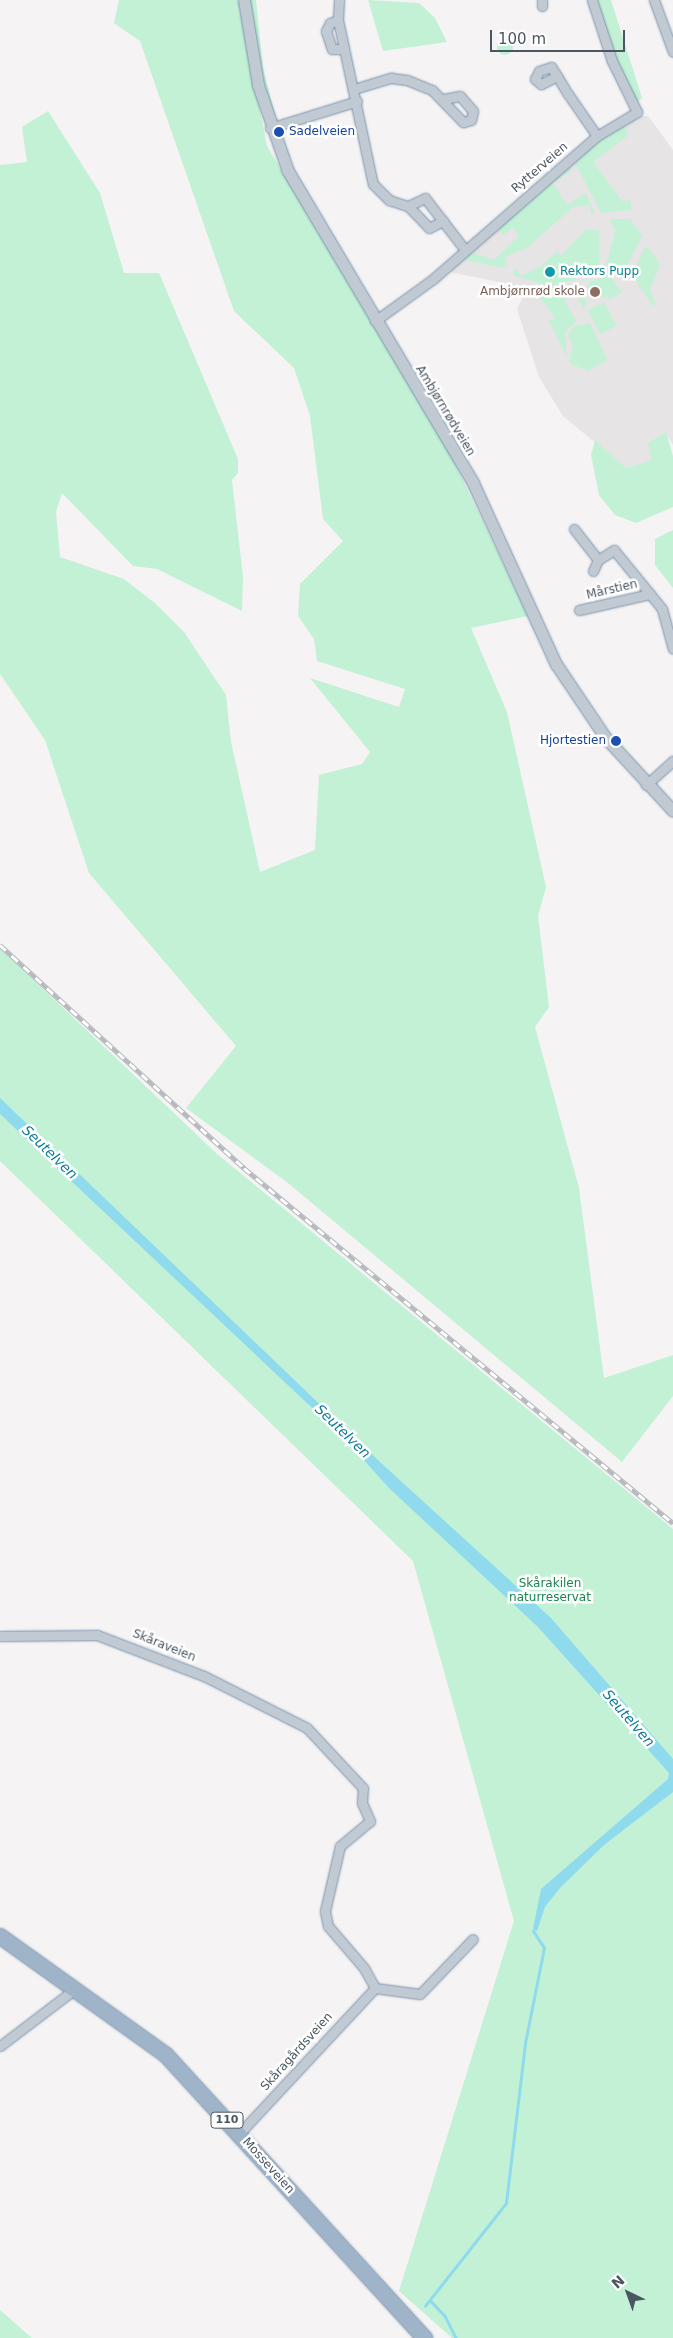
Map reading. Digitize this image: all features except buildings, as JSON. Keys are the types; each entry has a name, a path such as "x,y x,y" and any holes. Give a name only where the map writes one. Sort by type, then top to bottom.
{"highway":[{"name":"Mosseveien","path":"0,1936 76,1988 166,2055 424,2338"}],"street":[{"name":"Ambjørnrødveien","path":"244,0 258,85 270,128 299,193 472,483 556,664 605,737 646,785 673,811"},
{"path":"339,0 338,20 357,101 373,184 389,200 408,206 429,228 443,221"},
{"name":"Rytterveien","path":"375,321 465,250 597,136 637,112 612,61 592,0"},
{"path":"654,0 673,52"},
{"path":"338,20 327,25 326,31 332,49 344,49"},
{"path":"557,76 597,136"},
{"path":"354,89 399,78 426,87 444,99"},
{"path":"270,128 357,101"},
{"path":"408,206 424,197 465,250"},
{"path":"574,529 598,560"},
{"name":"Mårstien","path":"593,571 598,560 614,550 662,609 673,649"},
{"name":"Mårstien","path":"580,610 650,594"},
{"path":"646,785 673,761"},
{"name":"Skåraveien","path":"0,1636 97,1636 237,1690 307,1728 364,1788 362,1804 370,1821 340,1846 325,1911 328,1926 364,1968 375,1988"},
{"path":"375,1988 420,1994 473,1939"},
{"path":"0,2046 64,2001 76,1988"},
{"name":"Skåragårdsveien","path":"239,2134 375,1988"}],"shaded area":[{"name":"Ambjørnrød skole","path":"648,116 673,150 673,445 665,432 653,460 626,468 563,416 539,377 517,309 522,299 513,285 450,272 461,258 575,158 631,117"}],"green space":[{"path":"119,0 238,0 267,146 451,455 528,616 471,628 507,712 546,887 538,916 549,1007 535,1027 579,1188 604,1378 673,1355 673,1396 622,1462 288,1183 186,1108 236,1046 89,873 45,740 0,674 0,165 27,162 22,127 48,111 100,193 124,273 159,273 238,459 238,473 232,480 243,577 242,611 157,569 133,566 62,493 56,512 60,557 124,579 156,604 184,632 226,695 231,742 260,872 315,850 319,775 362,764 370,752 310,678 399,707 405,689 317,661 314,639 298,616 300,584 343,541 323,519 310,416 294,368 234,311 140,41 114,23"},
{"path":"249,0 256,0 263,68 277,122 266,97"},
{"path":"368,0 419,3 435,18 447,42 383,51"},
{"path":"597,0 611,0 642,98 636,103 615,61"},
{"path":"505,39 511,41 513,47 511,53 505,55 499,53 497,47 499,41"},
{"path":"621,124 628,130 626,137 593,162 623,202 630,199 632,210 601,213 574,161"},
{"path":"569,166 572,170 553,183 567,205 586,193 595,214 591,214 590,205 573,207 528,247 504,258 507,265 502,268 461,259 474,253 494,260 519,236 513,228 504,235 499,231 501,222"},
{"path":"610,219 630,219 642,236 625,270 606,266 615,231"},
{"path":"586,229 599,231 599,270 581,278 569,262 576,280 551,286 512,275 516,268 521,276 541,266 557,251 561,256"},
{"path":"644,248 650,249 660,265 650,290 656,304 653,306 632,276"},
{"path":"610,276 622,292 611,299 591,294 587,286 591,281"},
{"path":"576,287 587,303 584,309 576,294 564,300 577,322 565,331 567,357 549,321 555,318 535,291"},
{"path":"604,302 616,326 600,334 588,310"},
{"path":"590,323 607,360 588,371 569,363 573,347 568,334 575,326"},
{"path":"666,432 673,456 673,507 636,523 615,515 599,495 591,455 595,440 626,468 652,460 648,443"},
{"path":"673,530 673,588 655,565 655,539"},
{"name":"Skårakilen naturreservat","path":"0,948 216,1153 673,1529 673,2338 452,2338 399,2291 514,1921 413,1561 0,1161"},
{"path":"0,2310 32,2338 0,2338"}],"water":[{"name":"Seutelven","path":"0,1098 380,1462 551,1618 673,1759 673,1792 604,1845 560,1888 545,1907 537,1931 533,1929 541,1889 668,1779 669,1773 538,1627 389,1488 342,1436 0,1114"}],"waterway":[{"path":"425,2306 506,2203 525,2043 544,1948 533,1931"},
{"path":"431,2301 445,2316 456,2338"}],"railway":[{"path":"0,945 244,1168 673,1523"}],"place":[{"name":"Sadelveien","path":"279,132"},
{"name":"Rektors Pupp","path":"550,272"},
{"name":"Ambjørnrød skole","path":"595,292"},
{"name":"Hjortestien","path":"616,741"}]}
